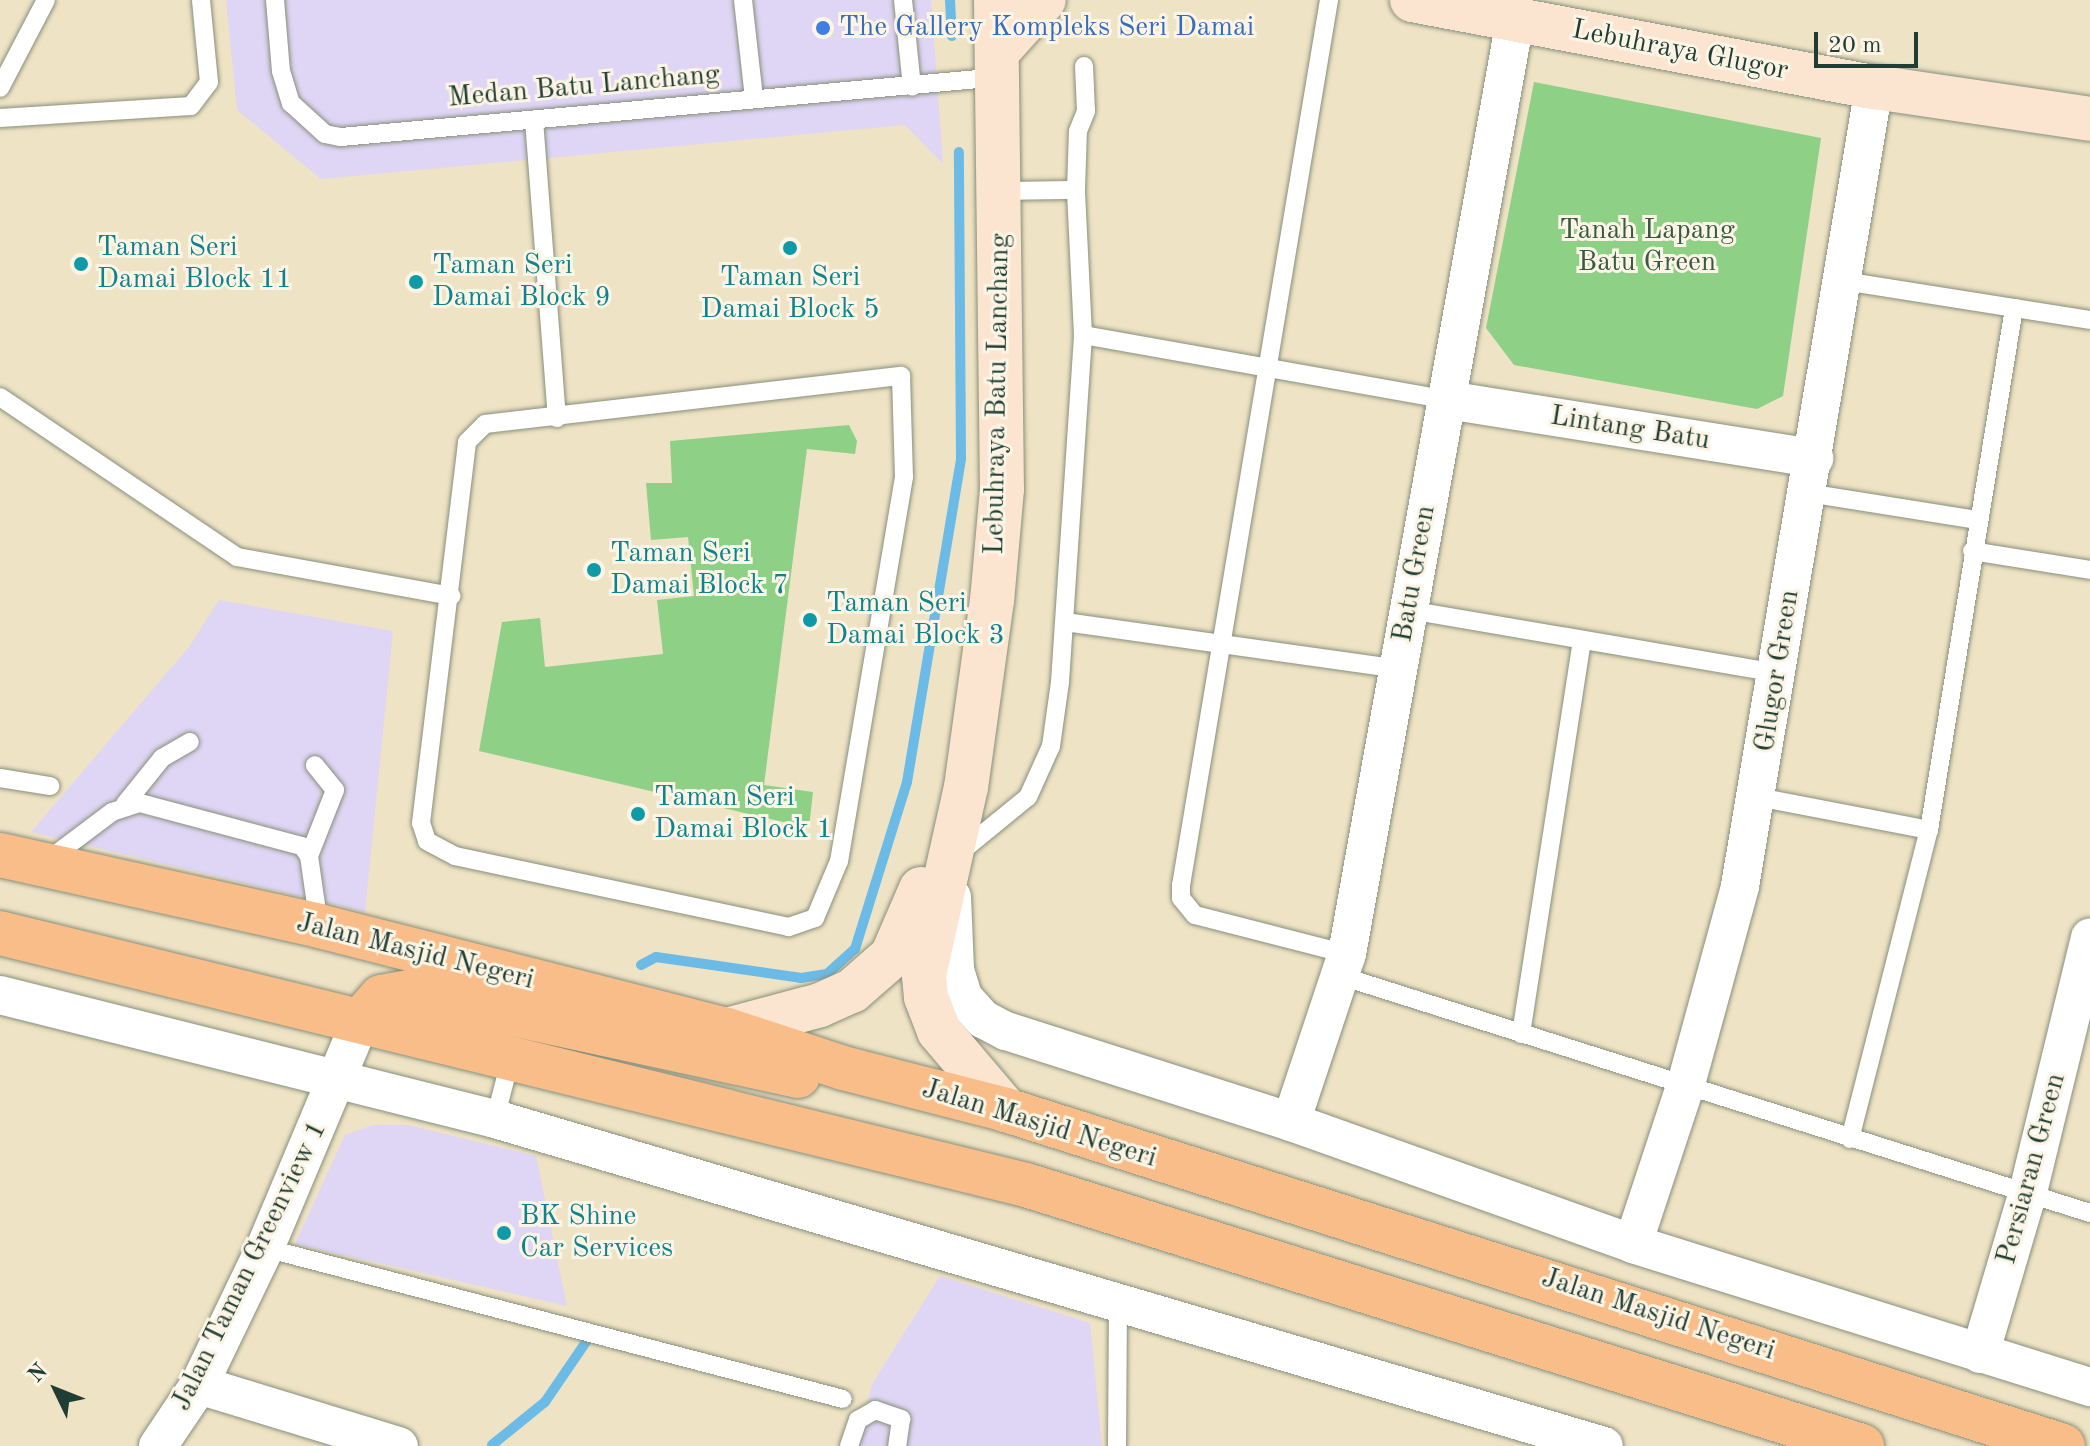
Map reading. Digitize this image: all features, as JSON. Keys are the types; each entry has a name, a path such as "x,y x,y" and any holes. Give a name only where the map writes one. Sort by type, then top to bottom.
{"highway":[{"name":"Jalan Masjid Negeri","path":"0,855 319,926 727,1030 843,1068 1006,1110 2063,1446"},
{"path":"0,933 1026,1185 1835,1442"},
{"path":"361,1020 381,997 410,992 788,1077 843,1068"}],"street":[{"name":"Lebuhraya Batu Lanchang","path":"996,0 1002,191 1002,489 992,600 966,787 953,858 926,953 926,997 947,1042 1006,1110"},
{"path":"999,64 1044,0"},
{"name":"Lebuhraya Glugor","path":"1412,0 1874,87 2090,119"},
{"name":"Batu Green","path":"1291,1122 1344,965 1515,20"},
{"name":"Glugor Green","path":"1633,1244 1686,1084 1740,886 1758,797 1874,87"},
{"name":"Lintang Batu","path":"1447,400 1811,476"},
{"name":"Lebuhraya Batu Lanchang","path":"727,1030 820,1005 852,991 892,956 966,787"},
{"path":"953,858 955,970 963,997 983,1019 1291,1122 1633,1244 2090,1387"},
{"name":"Persiaran Green","path":"1980,1354 2082,1016 2090,937"},
{"path":"0,995 495,1119 1604,1446"},
{"name":"Jalan Taman Greenview 1","path":"158,1446 199,1385 265,1248 338,1082 361,1020"},
{"path":"199,1385 399,1446"}],"lane":[{"path":"0,88 46,0"},
{"path":"0,118 191,106 209,82 201,0"},
{"name":"Medan Batu Lanchang","path":"275,0 285,89 298,113 325,134 341,137 754,98 912,87 999,64"},
{"path":"743,0 754,98"},
{"path":"903,0 912,87"},
{"path":"1329,0 1181,898 1195,915 1344,965 1521,1034 2090,1213"},
{"path":"953,858 1028,797 1051,746 1065,622 1083,335 1076,190 1078,131 1086,111 1084,66"},
{"path":"534,120 557,418"},
{"path":"1002,191 1076,190"},
{"path":"1844,281 2090,320"},
{"path":"1850,1139 1929,830 1977,520 2014,308"},
{"path":"1083,335 1447,400"},
{"path":"901,376 904,477 839,861 815,918 789,927 455,856 427,841 421,823 451,596 467,442 485,424 557,418 901,376"},
{"path":"0,397 237,557 451,596"},
{"path":"1811,476 1977,520"},
{"path":"1972,551 2090,570"},
{"path":"1409,610 1582,642 1778,673"},
{"path":"1065,622 1398,669"},
{"path":"1521,1034 1582,642"},
{"path":"44,863 125,804 162,758 190,742"},
{"path":"315,765 328,775 335,790 309,856 319,926"},
{"path":"0,778 50,786"},
{"path":"1758,797 1929,830"},
{"path":"125,804 140,803 292,840 309,856"},
{"path":"495,1119 511,1057"},
{"path":"265,1248 843,1399"},
{"path":"1117,1446 1118,1303"},
{"path":"849,1446 865,1413 875,1410 901,1419 897,1446"}],"shaded area":[{"path":"226,0 931,0 943,164 905,125 321,179 237,110"},
{"path":"219,600 393,631 365,912 31,832 189,647"},
{"path":"373,1125 408,1125 536,1156 567,1306 295,1244 345,1135"},
{"path":"940,1276 1090,1323 1102,1446 858,1446 872,1384"}],"green space":[{"name":"Tanah Lapang Batu Green","path":"1534,82 1821,138 1783,396 1757,409 1514,365 1486,328"},
{"path":"849,425 857,441 855,454 807,449 764,785 813,792 809,828 479,751 502,622 540,618 545,667 663,654 657,600 694,596 688,537 651,540 646,483 672,483 670,441"}],"waterway":[{"path":"950,0 952,36"},
{"path":"641,965 656,957 801,978 827,974 855,949 907,782 961,458 959,152"},
{"path":"492,1445 545,1402 586,1342"}],"place":[{"name":"The Gallery Kompleks Seri Damai","path":"823,28"},
{"name":"Taman Seri Damai Block 5","path":"790,248"},
{"name":"Taman Seri Damai Block 11","path":"81,264"},
{"name":"Taman Seri Damai Block 9","path":"416,282"},
{"name":"Taman Seri Damai Block 7","path":"594,570"},
{"name":"Taman Seri Damai Block 3","path":"810,620"},
{"name":"Taman Seri Damai Block 1","path":"638,814"},
{"name":"BK Shine Car Services","path":"504,1233"}]}
